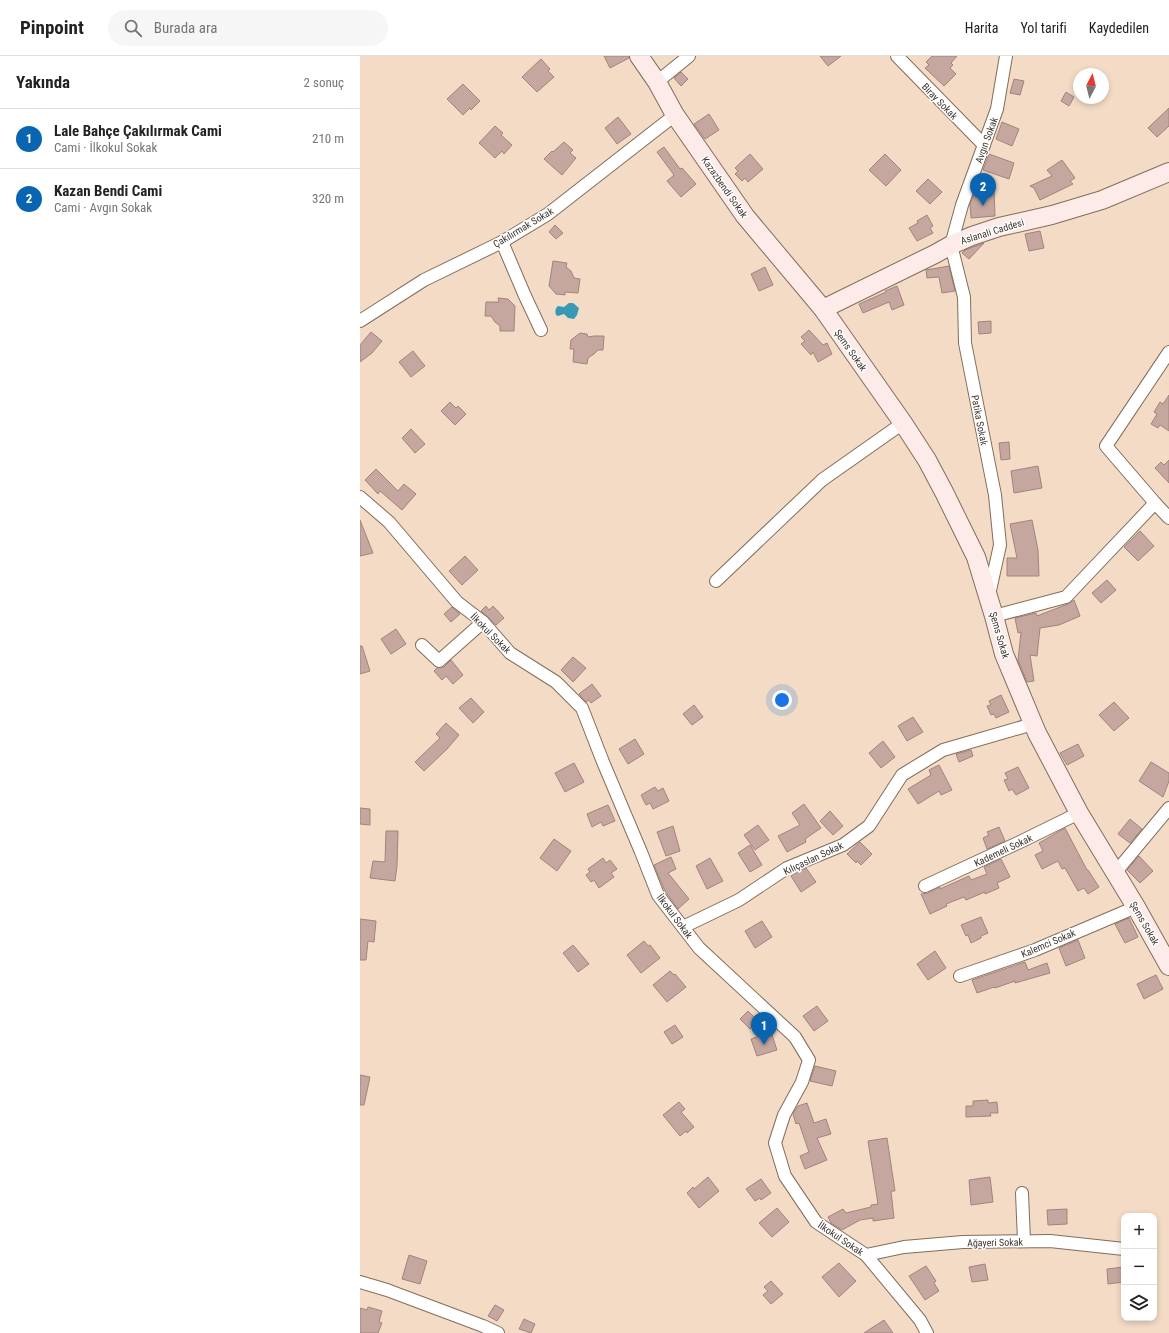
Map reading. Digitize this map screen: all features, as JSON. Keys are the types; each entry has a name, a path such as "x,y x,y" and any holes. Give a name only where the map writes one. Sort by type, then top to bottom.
{"street":[{"name":"Kazazbendi Sokak","path":"639,56 657,82 675,115 745,216 823,309"},
{"path":"657,82 689,56"},
{"name":"Biray Sokak","path":"897,56 984,145"},
{"name":"Avgın Sokak","path":"951,245 962,205 997,109 1006,56"},
{"name":"Çakılırmak Sokak","path":"360,322 424,280 502,242 548,214 675,115"},
{"name":"Aslanali Caddesi","path":"823,309 972,236 999,227 1052,215 1102,200 1169,172"},
{"path":"502,242 541,330"},
{"name":"Patika Sokak","path":"951,245 964,297 965,343 995,495 1000,545 988,596"},
{"name":"Şems Sokak","path":"823,309 903,423 927,460 944,492 976,557 1004,654 1033,724 1062,782 1169,964"},
{"path":"1169,352 1106,446 1169,518"},
{"path":"716,581 822,480 903,423"},
{"name":"İlkokul Sokak","path":"360,497 393,526 457,602 482,622 510,653 556,682 582,708 658,895 699,948 795,1037 809,1060 802,1082 784,1115 774,1143 785,1176 816,1222 866,1255 920,1320 927,1333"},
{"path":"994,616 1066,597 1155,503"},
{"path":"422,645 439,661 482,622"},
{"name":"Kılıçaslan Sokak","path":"683,928 739,900 787,868 843,845 869,826 902,775 942,750 1033,724"},
{"path":"1115,873 1169,808"},
{"name":"Kademeli Sokak","path":"926,886 1080,813"},
{"name":"Kalemci Sokak","path":"960,976 1035,950 1136,907"},
{"path":"1022,1193 1024,1242"},
{"name":"Ağayeri Sokak","path":"866,1255 904,1247 964,1242 1050,1241 1121,1248"},
{"path":"360,1282 387,1290 498,1333"}],"water":[{"path":"569,303 573,303 579,308 574,319 568,318 564,314 558,316 556,315 556,308 558,306 564,307"}],"building":[{"path":"604,56 629,56 629,58 610,68"},
{"path":"820,56 841,56 828,66"},
{"path":"932,56 957,56 951,63 953,65 950,68 956,74 944,86 925,68 929,65 926,62"},
{"path":"541,59 550,69 548,71 554,77 537,92 522,77"},
{"path":"681,72 688,79 681,86 674,78"},
{"path":"1014,79 1024,81 1020,95 1010,93"},
{"path":"463,84 480,101 471,110 470,108 463,115 447,99"},
{"path":"1066,92 1073,96 1069,106 1061,101"},
{"path":"1169,108 1169,126 1157,137 1148,128"},
{"path":"709,114 719,130 705,139 694,124"},
{"path":"618,117 631,134 617,144 605,128"},
{"path":"1002,122 1019,129 1012,146 996,139"},
{"path":"495,126 503,133 501,135 512,145 504,154 502,151 495,158 479,143"},
{"path":"564,142 573,150 570,153 576,158 562,175 544,159"},
{"path":"664,147 680,169 682,168 696,184 681,197 667,181 674,175 657,152"},
{"path":"750,154 763,169 748,182 745,178 742,181 735,174 738,171 735,168"},
{"path":"885,154 901,170 886,186 869,170"},
{"path":"989,154 1014,163 1009,179 983,170"},
{"path":"1062,160 1075,178 1070,181 1073,184 1040,200 1034,188 1030,186 1052,176 1047,170"},
{"path":"928,179 942,192 930,204 916,191"},
{"path":"994,189 995,216 971,218 970,204 974,195 978,195 978,190"},
{"path":"927,215 933,226 930,228 933,233 917,241 909,228 918,223 917,221"},
{"path":"555,225 563,233 556,239 549,232"},
{"path":"1040,231 1044,248 1029,251 1025,234"},
{"path":"984,243 969,259 962,253 965,250"},
{"path":"553,261 567,263 566,267 571,271 574,278 580,279 578,293 565,292 565,295 556,294 549,286"},
{"path":"949,266 955,291 942,293 939,277 927,278 926,270"},
{"path":"765,267 773,285 759,291 751,274"},
{"path":"897,286 904,305 892,310 889,302 863,313 859,304"},
{"path":"498,298 508,299 515,306 514,331 500,331 500,326 491,316 485,316 486,302 499,302"},
{"path":"991,321 991,333 979,334 978,322"},
{"path":"809,330 823,345 827,343 832,354 818,362 813,352 811,355 801,344 805,341 801,337"},
{"path":"371,332 382,341 372,353 360,362 360,345"},
{"path":"580,333 587,334 588,337 604,336 603,350 598,350 588,358 587,364 573,362 574,349 570,349 571,340"},
{"path":"413,351 425,366 411,377 399,362"},
{"path":"1169,395 1169,431 1160,425 1158,428 1151,424 1157,414 1154,412 1160,402 1163,404"},
{"path":"450,402 456,408 458,406 466,414 455,425 441,411"},
{"path":"411,429 425,444 415,453 402,438"},
{"path":"1009,442 1010,459 1001,460 999,443"},
{"path":"1169,460 1169,483 1155,468 1161,462 1164,465"},
{"path":"1038,466 1042,488 1014,493 1011,471"},
{"path":"376,469 398,491 404,484 416,494 402,510 380,491 378,494 365,480"},
{"path":"360,520 373,553 360,556"},
{"path":"1032,520 1038,550 1039,576 1007,576 1007,558 1017,558 1010,524"},
{"path":"1140,531 1154,546 1138,561 1124,547"},
{"path":"465,556 478,570 462,585 449,571"},
{"path":"1107,580 1116,590 1101,603 1092,593"},
{"path":"1074,600 1080,616 1059,625 1040,628 1037,656 1030,655 1034,681 1027,682 1018,660 1021,632 1018,633 1015,618 1036,613 1037,616 1068,604"},
{"path":"486,606 489,610 493,606 504,618 496,625 481,611"},
{"path":"452,607 460,614 451,622 444,614"},
{"path":"396,629 406,644 391,654 381,639"},
{"path":"360,646 362,646 370,671 360,674"},
{"path":"573,657 586,668 573,682 561,670"},
{"path":"451,660 463,675 453,684 446,676 442,680 434,671 437,668 444,667"},
{"path":"592,684 601,696 591,703 589,700 586,702 579,694"},
{"path":"1001,695 1009,712 996,718 994,714 991,715 987,706 991,705 989,701"},
{"path":"471,698 484,712 473,723 459,708"},
{"path":"1114,702 1129,718 1114,731 1099,715"},
{"path":"694,705 703,717 692,725 683,714"},
{"path":"913,717 923,732 907,741 898,726"},
{"path":"446,723 459,735 424,771 415,762 440,738 436,734"},
{"path":"635,739 644,754 628,764 619,749"},
{"path":"883,741 895,757 881,768 869,753"},
{"path":"1078,744 1084,756 1067,765 1060,753"},
{"path":"971,750 973,756 959,762 956,754"},
{"path":"1151,762 1169,773 1169,781 1163,797 1139,781"},
{"path":"574,763 584,782 565,792 555,773"},
{"path":"939,765 952,790 941,795 939,791 918,804 908,789 931,775 929,770"},
{"path":"1018,767 1029,788 1016,795 1012,789 1009,791 1004,780 1008,779 1005,773"},
{"path":"655,787 658,791 663,788 669,801 653,809 650,803 646,805 641,795"},
{"path":"804,804 821,828 805,839 806,842 787,852 778,836 800,825 792,813"},
{"path":"608,805 615,821 603,826 601,822 592,827 587,814"},
{"path":"360,808 370,809 370,825 360,824"},
{"path":"830,811 843,826 833,835 820,821"},
{"path":"1130,819 1142,829 1130,843 1118,834"},
{"path":"758,825 769,840 755,850 744,835"},
{"path":"673,826 680,851 666,856 657,832"},
{"path":"999,827 1005,841 987,849 983,838 989,835 987,832"},
{"path":"1065,828 1087,870 1099,887 1088,894 1084,888 1078,891 1065,868 1062,869 1058,861 1042,869 1035,855 1043,851 1039,843"},
{"path":"386,831 398,831 395,881 370,878 373,861 385,862"},
{"path":"554,839 571,851 557,871 540,858"},
{"path":"860,842 872,854 861,865 857,861 856,863 847,854"},
{"path":"750,845 762,865 750,872 738,853"},
{"path":"1139,856 1153,871 1140,883 1127,870"},
{"path":"671,857 676,869 668,873 689,899 678,909 665,891 654,865"},
{"path":"603,858 606,863 610,860 617,869 611,873 614,877 599,888 594,880 591,882 586,875 590,872 588,869"},
{"path":"710,858 723,881 707,889 696,866"},
{"path":"1001,859 1010,877 997,883 999,888 966,900 964,897 946,904 947,906 930,914 921,894 928,893 940,887 940,889 969,876 971,880 987,874 984,867"},
{"path":"806,868 816,882 801,892 791,876"},
{"path":"981,917 988,933 971,943 968,935 966,936 961,925"},
{"path":"1129,918 1138,937 1125,943 1115,924"},
{"path":"360,919 376,921 374,942 368,941 366,960 360,960"},
{"path":"762,921 772,937 755,948 745,931"},
{"path":"1078,940 1085,958 1066,966 1059,948"},
{"path":"644,941 648,946 650,945 660,958 641,973 627,955"},
{"path":"573,945 589,964 578,972 563,953"},
{"path":"935,951 946,968 928,980 917,964"},
{"path":"1025,962 1028,970 1047,963 1050,973 1015,983 1015,981 977,993 972,980"},
{"path":"670,971 674,975 675,974 686,987 667,1002 653,985"},
{"path":"1156,975 1163,989 1144,999 1137,984"},
{"path":"817,1006 828,1021 814,1031 803,1016"},
{"path":"748,1011 758,1021 750,1029 740,1019"},
{"path":"675,1025 683,1037 672,1044 664,1032"},
{"path":"771,1032 777,1050 757,1056 751,1039"},
{"path":"815,1066 836,1071 832,1086 810,1081"},
{"path":"360,1075 370,1077 364,1105 360,1105"},
{"path":"988,1100 988,1103 997,1102 998,1113 990,1113 991,1116 966,1117 966,1106 973,1106 973,1101"},
{"path":"679,1102 685,1109 681,1112 694,1127 687,1133 686,1131 680,1136 663,1115"},
{"path":"807,1103 814,1123 826,1119 831,1134 817,1138 827,1160 805,1169 800,1156 809,1152 799,1123 796,1124 793,1114 798,1106"},
{"path":"887,1138 895,1191 891,1191 894,1218 873,1221 873,1218 860,1220 842,1230 831,1223 828,1217 843,1209 846,1213 878,1204 868,1141"},
{"path":"708,1177 719,1191 699,1208 687,1193"},
{"path":"990,1177 993,1202 971,1205 969,1180"},
{"path":"761,1179 771,1193 761,1200 760,1198 755,1201 746,1189"},
{"path":"777,1208 789,1222 772,1237 759,1223"},
{"path":"1067,1209 1067,1224 1048,1225 1047,1210"},
{"path":"409,1255 427,1261 420,1284 402,1279"},
{"path":"839,1263 856,1281 839,1297 822,1277"},
{"path":"985,1264 988,1280 972,1282 969,1267"},
{"path":"926,1266 936,1281 934,1283 939,1291 925,1300 909,1276"},
{"path":"1121,1267 1121,1282 1108,1284 1107,1269"},
{"path":"771,1281 783,1294 771,1304 763,1295 768,1291 764,1287"},
{"path":"495,1305 504,1310 497,1321 488,1316"},
{"path":"368,1307 382,1311 379,1322 382,1323 378,1333 360,1333 360,1308 367,1310"},
{"path":"524,1319 535,1324 531,1333 519,1329"},
{"path":"884,1320 893,1333 864,1333"}],"place":[{"name":"Kazan Bendi Cami","path":"983,206"},
{"name":"Lale Bahçe Çakılırmak Cami","path":"764,1045"}]}
